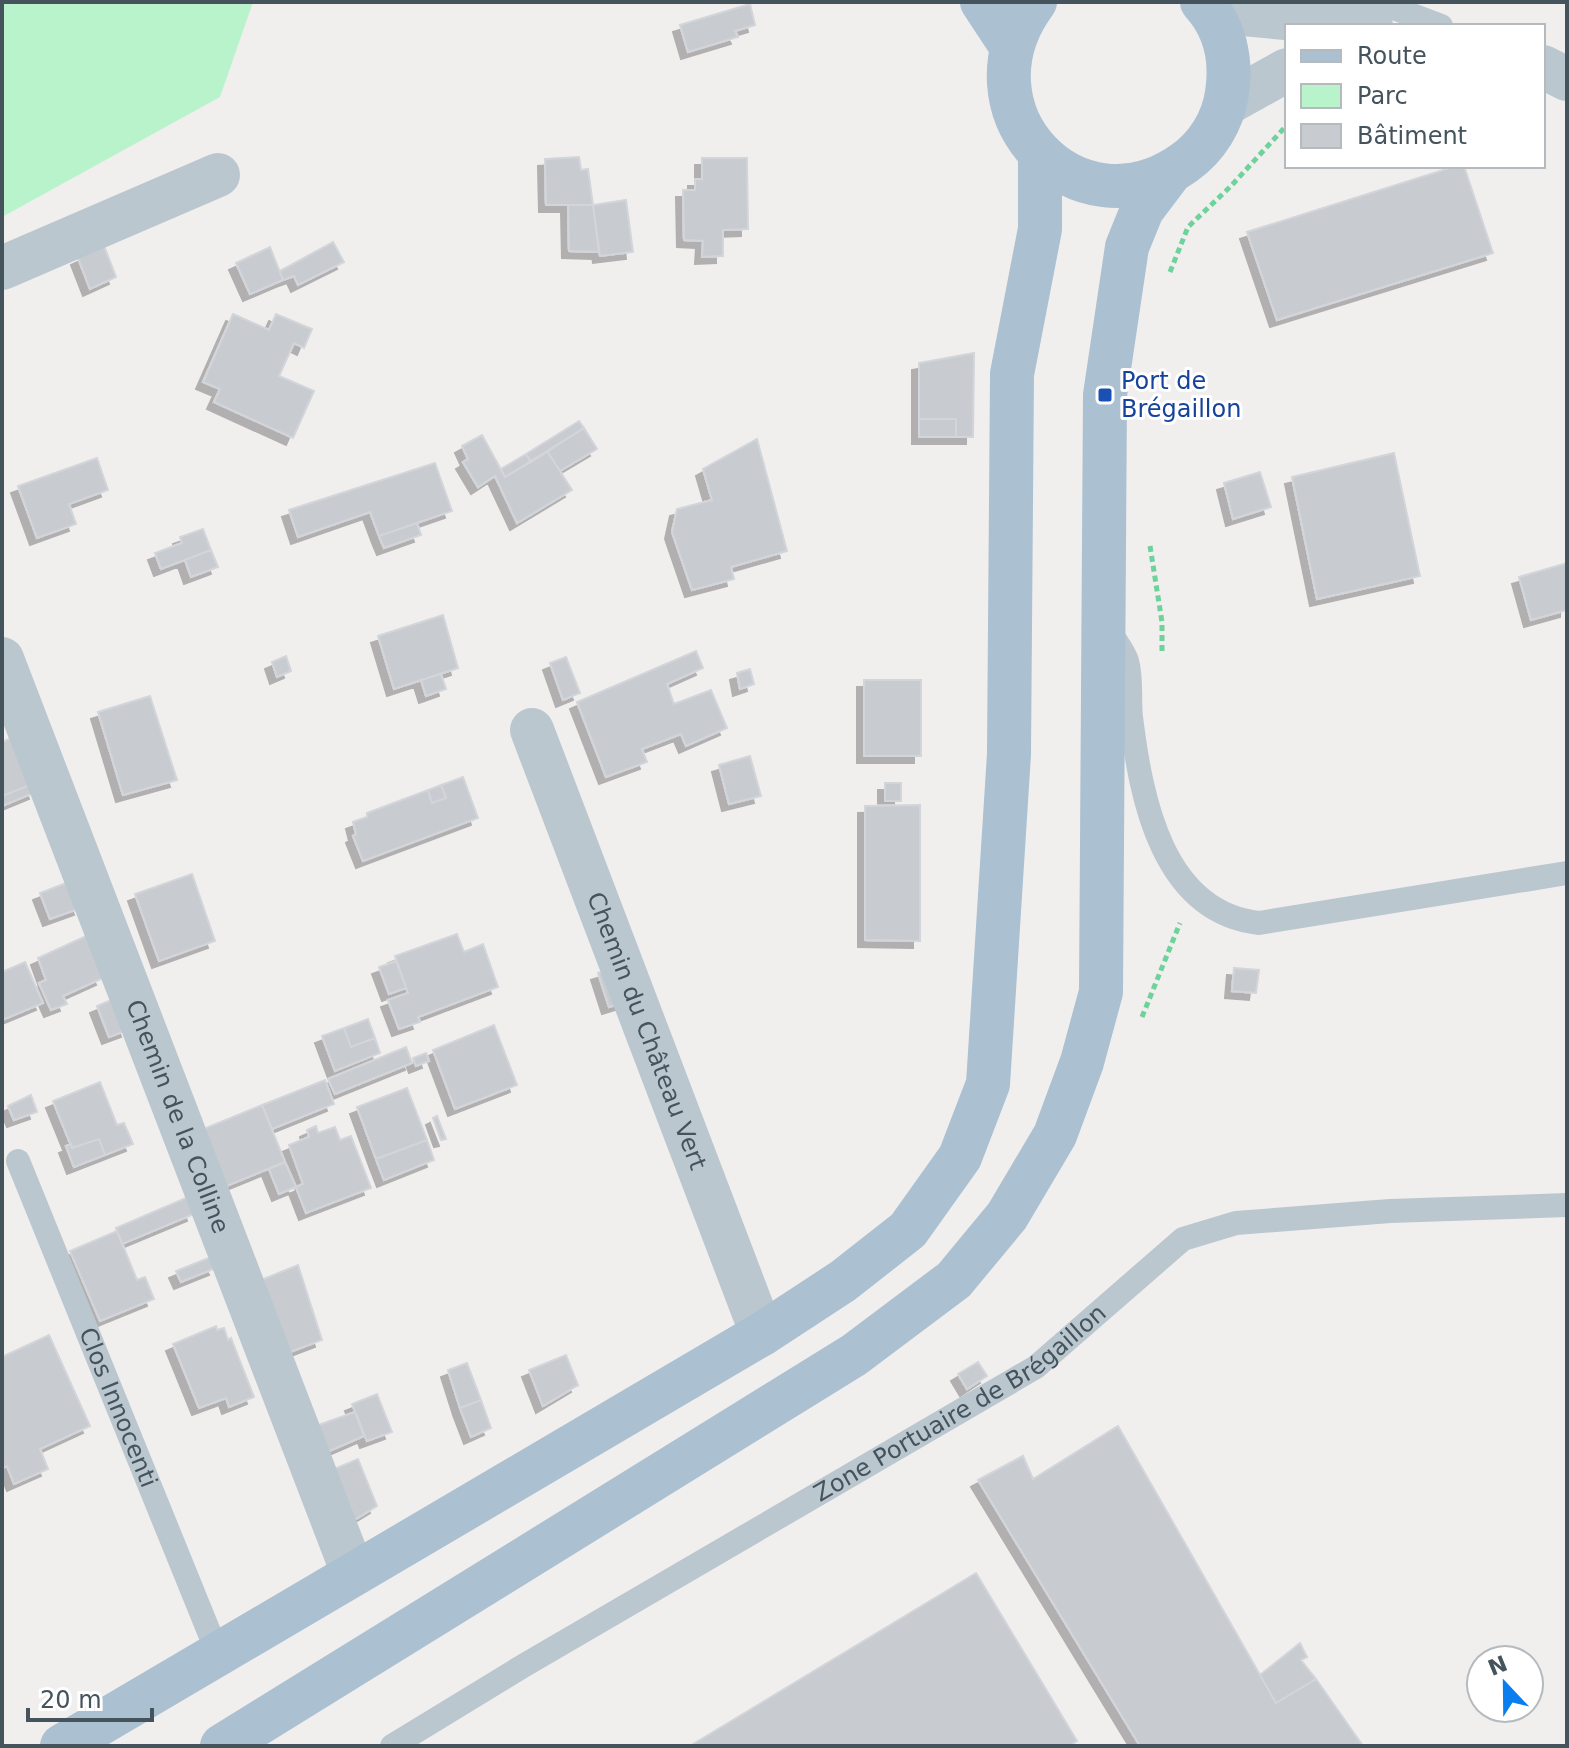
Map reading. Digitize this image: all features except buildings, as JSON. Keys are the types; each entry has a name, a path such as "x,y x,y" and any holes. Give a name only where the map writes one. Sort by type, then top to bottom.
{"main road":[{"path":"982,2 1011,46"},
{"path":"1035,2 1022,20 1011,46 1007,75 1011,104 1022,130 1040,153 1068,174 1102,185 1137,184 1170,173 1195,156 1214,132 1226,104 1230,72 1227,51 1206,7"},
{"path":"62,1746 762,1334 843,1281 908,1230 960,1157 988,1084 1009,754 1009,448 1012,374 1040,229 1040,153"},
{"path":"222,1746 854,1355 954,1280 1007,1216 1055,1135 1082,1062 1101,992 1105,395 1127,247 1142,210 1170,173"}],"street":[{"path":"1206,7 1354,24"},
{"path":"1545,68 1567,79"},
{"path":"1226,104 1285,71"},
{"path":"2,268 218,175"},
{"name":"Chemin de la Colline","path":"2,659 353,1573"},
{"name":"Chemin du Château Vert","path":"532,730 762,1334"}],"lane":[{"path":"1378,2 1436,24"},
{"path":"1104,622 1127,660 1140,777 1177,878 1198,899 1235,920 1259,923 1567,873"},
{"name":"Clos Innocenti","path":"18,1161 218,1654"},
{"name":"Zone Portuaire de Brégaillon","path":"392,1746 523,1666 1036,1367 1183,1239 1236,1223 1390,1211 1567,1205"}],"green space":[{"path":"2,2 253,2 220,97 2,217"}],"place":[{"name":"Port de Brégaillon","path":"1105,395"}]}
